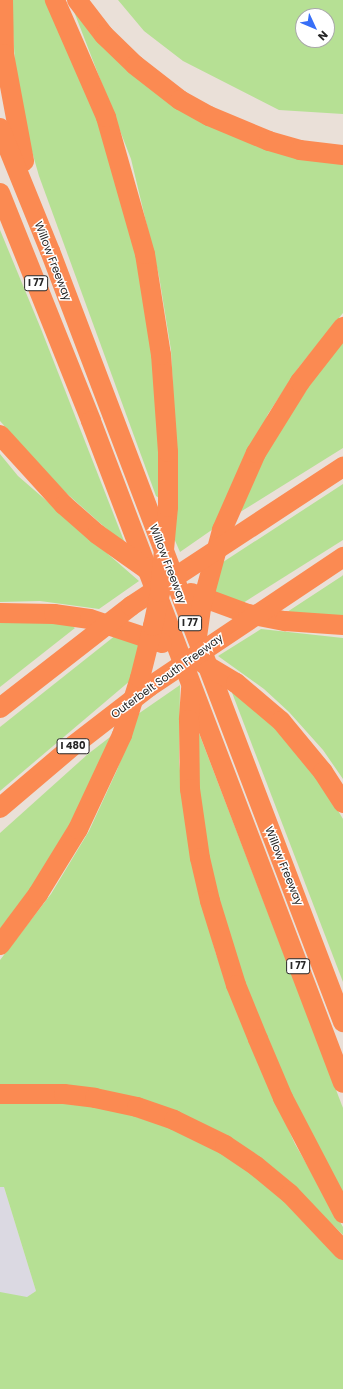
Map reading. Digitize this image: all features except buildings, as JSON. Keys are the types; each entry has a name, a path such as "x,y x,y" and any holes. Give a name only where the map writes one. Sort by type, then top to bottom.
{"highway":[{"path":"3,0 4,54 16,128 50,252"},
{"path":"0,945 56,866 78,829 110,764 132,707 153,626 160,592 168,507 168,452 161,355 145,254 106,116 55,0"},
{"path":"77,0 104,35 125,55 180,100 209,116 269,141 300,150 343,155"},
{"name":"Willow Freeway","path":"0,128 50,252 108,408 343,1022"},
{"name":"Willow Freeway","path":"0,193 91,421 255,849 343,1084"},
{"path":"343,327 317,358 276,418 239,488 222,530 201,608 188,720 194,820 210,901 223,944 236,985 283,1098 343,1213"},
{"path":"0,435 64,505 97,534 155,575 213,602 248,614 285,621 343,625"},
{"path":"0,708 60,659 209,553 343,467"},
{"name":"Outerbelt South Freeway","path":"0,808 74,745 149,688 298,585 343,557"},
{"path":"0,613 54,614 90,619 134,632 211,667 236,683 281,721 320,767 343,803"},
{"path":"0,1094 56,1093 95,1098 137,1107 174,1120 225,1145 256,1166 296,1200 343,1250"}],"shaded area":[{"path":"0,1187 4,1187 36,1291 0,1316"}],"green space":[{"path":"11,0 47,0 97,108 130,214 157,390 162,500 156,496 39,176 25,127 15,63"},
{"path":"118,0 343,0 343,114 279,110 183,61 144,31"},
{"path":"73,9 144,84 343,163 343,313 299,367 268,414 216,527 180,552 173,536 173,389 171,350 159,276 131,159"},
{"path":"0,230 41,329 126,546 56,484 0,421"},
{"path":"343,336 343,448 237,514 268,447"},
{"path":"0,454 18,476 139,581 99,609 40,601 0,602"},
{"path":"343,484 343,540 243,603 213,592 220,564"},
{"path":"343,575 343,617 284,614 342,576"},
{"path":"0,619 69,624 75,628 0,687"},
{"path":"261,629 343,638 343,779 323,750 289,712 264,689 218,656"},
{"path":"116,635 141,644 131,680 0,791 0,727"},
{"path":"180,685 179,762 188,838 196,881 216,954 260,1066 295,1144 343,1227 343,1235 276,1170 59,1084 0,1085 0,960 51,894 89,831 117,770 138,714"},
{"path":"231,690 257,711 296,750 324,787 343,819 343,982"},
{"path":"197,728 343,1108 343,1199 326,1170 255,1014 206,862 195,763"},
{"path":"114,734 100,768 44,871 0,931 0,833 88,754"},
{"path":"64,1094 225,1145 343,1250 343,1389 0,1389 0,1292 27,1297 36,1291 4,1187 0,1187 0,1095"}]}
